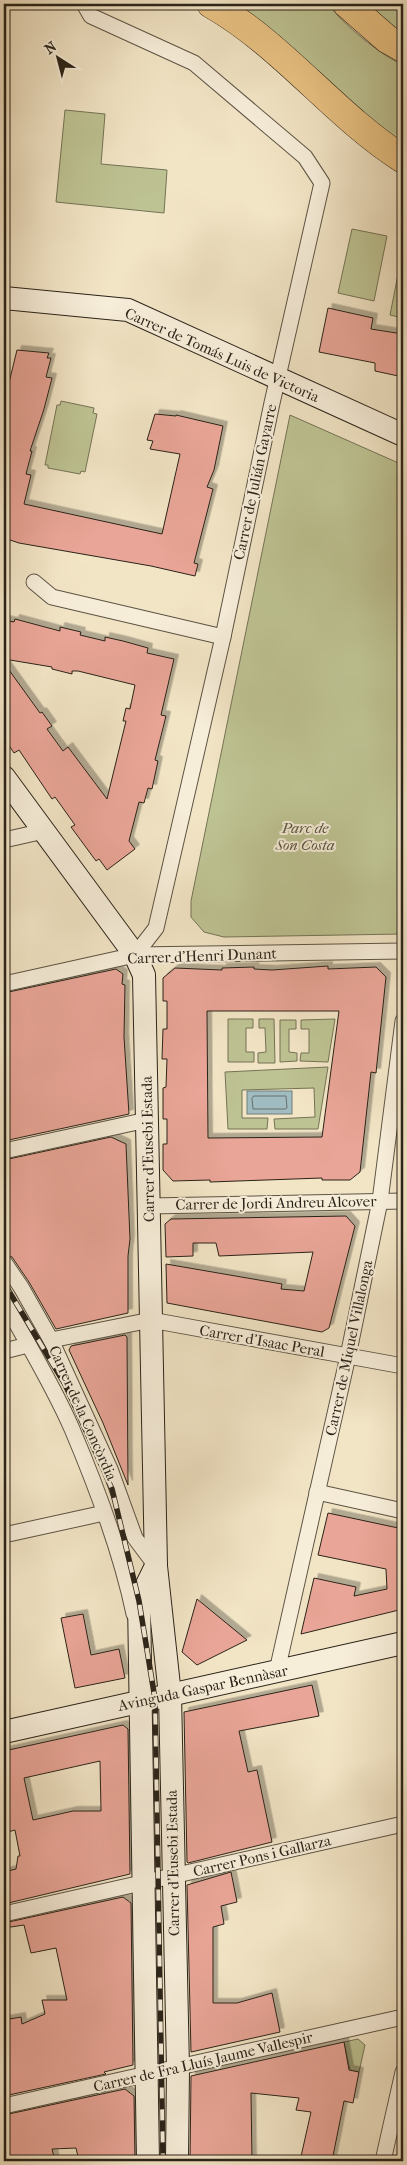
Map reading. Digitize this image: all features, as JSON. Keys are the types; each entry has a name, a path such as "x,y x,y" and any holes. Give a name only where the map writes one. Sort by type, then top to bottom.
{"highway":[{"path":"211,4 248,29 354,121 403,159"},
{"path":"347,4 362,19 395,43"}],"main road":[{"name":"Carrer de Tomás Luis de Victoria","path":"4,298 128,310 403,435"},
{"name":"Carrer d'Eusebi Estada","path":"4,777 135,955 144,975 156,1566 170,1695 178,2068 177,2161"},
{"name":"Carrer d'Eusebi Estada","path":"148,2161 145,1882 138,1638 139,1601 156,1566"},
{"name":"Avinguda Gaspar Bennàsar","path":"4,1732 403,1643"}],"street":[{"name":"Carrer de Julián Gayarre","path":"84,4 91,16 194,63 305,157 322,183 223,637 156,928 135,955"},
{"path":"34,582 52,598 223,637"},
{"path":"4,840 44,831"},
{"name":"Carrer d'Henri Dunant","path":"4,984 135,955 403,951"},
{"name":"Carrer de Miquel Villalonga","path":"277,1671 348,1356 380,1201 403,1021"},
{"path":"4,1152 147,1120"},
{"name":"Carrer de Jordi Andreu Alcover","path":"149,1206 403,1201"},
{"name":"Carrer de la Concòrdia","path":"4,1262 51,1340 110,1469 135,1538 156,1566"},
{"name":"Carrer de la Concòrdia","path":"4,1301 72,1428 104,1513"},
{"path":"51,1340 151,1320"},
{"name":"Carrer d'Isaac Peral","path":"151,1320 403,1366"},
{"path":"4,1351 28,1345"},
{"path":"317,1492 403,1511"},
{"path":"4,1535 104,1513"},
{"name":"Carrer d'Eusebi Estada","path":"104,1513 128,1586 138,1638"},
{"name":"Carrer Pons i Gallarza","path":"4,1914 403,1824"},
{"name":"Carrer de Fra Lluís Jaume Vallespir","path":"4,2106 403,2017"},
{"path":"383,2161 403,2072"}],"green space":[{"path":"232,4 328,4 362,38 383,54 403,65 403,139 400,136 395,140"},
{"path":"364,4 403,6 403,35"},
{"path":"65,110 105,114 101,164 167,170 164,213 56,202"},
{"path":"352,229 387,236 374,301 338,293"},
{"path":"403,249 403,318 390,315"},
{"path":"61,401 94,408 93,413 97,414 85,472 81,471 80,474 48,468 48,465 45,465 57,405 60,405"},
{"name":"Parc de Son Costa","path":"290,415 403,465 403,934 224,937 204,932 191,917 191,901"},
{"path":"228,1019 253,1019 253,1028 246,1028 246,1052 254,1052 254,1062 228,1062"},
{"path":"259,1019 274,1019 275,1063 258,1063 258,1053 266,1052 265,1028 259,1028"},
{"path":"335,1019 328,1062 300,1061 301,1053 309,1053 309,1029 301,1029 301,1020"},
{"path":"280,1020 296,1020 296,1029 289,1029 289,1052 297,1053 297,1061 280,1062"},
{"path":"328,1067 318,1129 275,1129 274,1119 315,1117 314,1088 242,1090 242,1118 268,1118 267,1129 228,1129 225,1072"},
{"path":"358,2039 365,2045 359,2072 350,2070 344,2042"}],"water":[{"path":"247,1091 292,1091 292,1114 247,1114"}],"building":[{"path":"328,308 373,318 371,329 403,334 403,377 375,371 375,363 319,352"},
{"path":"17,350 49,353 47,358 51,358 46,377 52,378 30,451 32,451 26,474 31,475 24,504 162,534 180,454 150,449 153,441 147,440 155,414 176,415 223,426 214,470 207,487 213,489 194,563 198,564 195,576 151,566 19,543 4,538 4,403"},
{"path":"15,619 60,631 60,627 81,632 80,635 105,641 105,637 123,641 148,648 147,653 174,659 161,715 166,716 155,760 158,761 152,789 148,788 144,803 139,802 129,841 135,849 107,870 99,859 96,861 71,827 75,825 55,797 52,799 19,750 14,753 4,738 4,663 40,713 42,712 52,726 47,729 63,751 68,747 107,799 126,721 123,721 126,708 130,709 135,685 78,671 72,671 72,674 52,669 52,667 4,659 4,620 14,622"},
{"path":"328,966 328,969 376,967 386,977 376,1073 371,1072 360,1172 350,1180 322,1180 322,1178 210,1182 210,1180 173,1181 163,1170 163,1144 167,1144 167,1119 163,1119 163,1088 166,1087 167,1059 162,1059 163,1029 167,1029 167,1001 163,1001 163,978 175,968 222,970 222,968 254,967 254,969 272,970","holes":["207,1011 339,1011 322,1137 208,1138"]},
{"path":"116,969 123,974 122,984 125,985 124,1037 129,1114 4,1141 4,993"},
{"path":"111,1137 126,1144 130,1239 128,1256 128,1313 56,1329 12,1257 4,1253 4,1160"},
{"path":"346,1216 355,1226 329,1328 322,1332 167,1303 166,1264 282,1284 281,1289 304,1291 313,1252 219,1256 216,1243 193,1243 193,1256 166,1257 165,1224 171,1219"},
{"path":"125,1335 127,1337 128,1485 103,1423 69,1350 71,1346"},
{"path":"328,1513 403,1529 403,1609 301,1634 314,1578 356,1587 354,1596 387,1589 386,1569 318,1555"},
{"path":"197,1599 247,1640 197,1665 182,1652"},
{"path":"83,1614 91,1655 119,1649 125,1678 75,1688 61,1618"},
{"path":"312,1685 319,1716 239,1731 248,1772 257,1770 272,1842 188,1863 184,1712"},
{"path":"123,1725 128,1729 130,1874 4,1904 4,1872 16,1869 18,1856 20,1856 15,1830 4,1833 4,1751","holes":["100,1761 101,1811 73,1811 33,1820 24,1778"]},
{"path":"231,1872 237,1902 221,1906 224,1924 213,1927 213,2003 237,2003 272,1993 280,2032 191,2052 187,1885"},
{"path":"123,1897 131,1903 133,2065 104,2072 106,2074 4,2096 4,2020 21,2017 22,2024 45,2014 42,2000 67,2000 56,1948 31,1953 24,1925 4,1928 4,1923"},
{"path":"344,2042 349,2070 359,2072 353,2103 344,2101 332,2161 300,2161 311,2112 296,2110 299,2098 251,2093 252,2161 190,2161 191,2076"},
{"path":"125,2089 134,2096 135,2161 79,2161 76,2148 52,2149 55,2161 4,2161 4,2115"}],"railway":[{"path":"4,1283 66,1386 112,1489 139,1601 155,1699 163,2161"}]}
